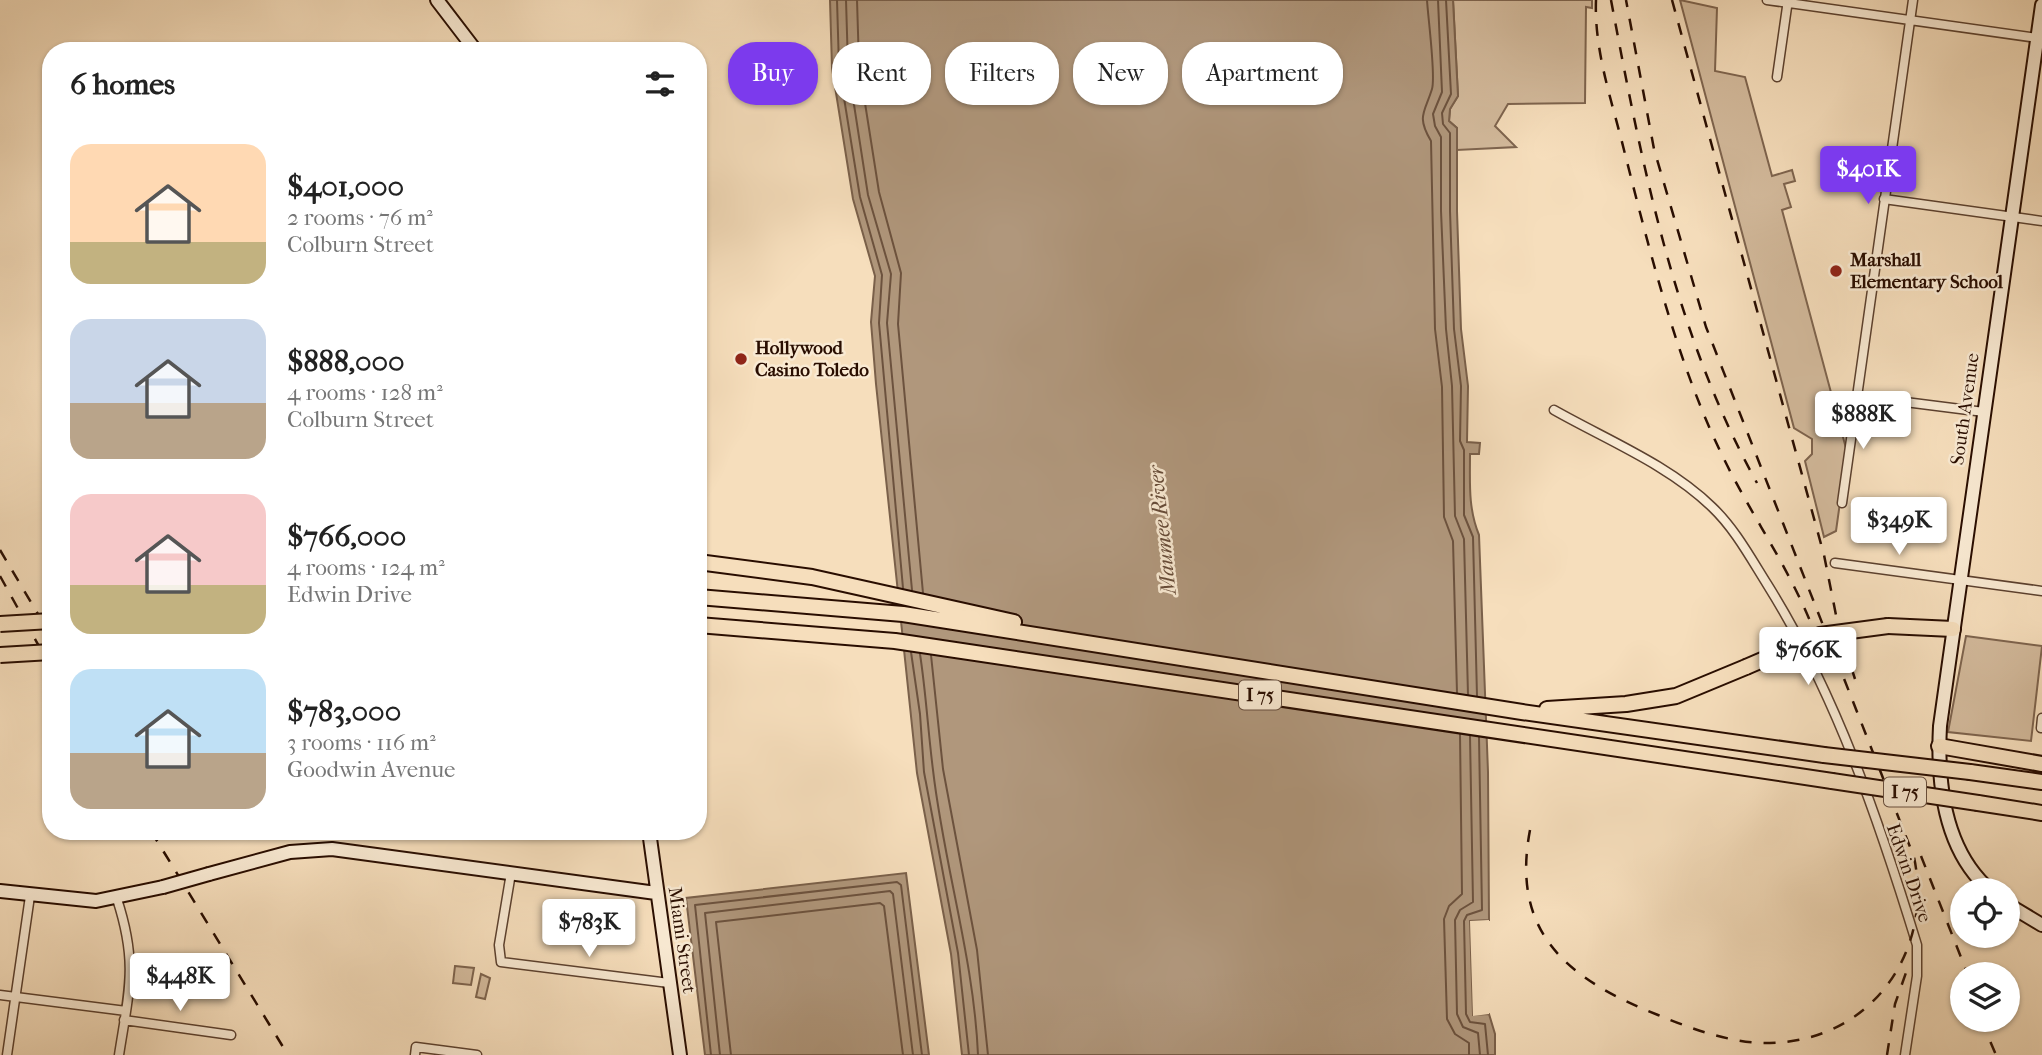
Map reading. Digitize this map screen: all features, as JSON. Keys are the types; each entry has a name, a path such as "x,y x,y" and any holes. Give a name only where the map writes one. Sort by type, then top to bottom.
{"highway":[{"path":"707,563 767,569 838,582 1125,648"},
{"name":"I 75","path":"707,598 851,608 1125,648 1521,712 1824,755 2042,782"},
{"path":"0,624 42,622"},
{"path":"1521,712 1626,704 1676,696 1820,635 1888,625 1953,629"},
{"name":"I 75","path":"707,626 841,635 995,655 2042,813"},
{"path":"0,655 42,653"},
{"path":"1939,746 2042,764"}],"street":[{"path":"437,0 469,42"},
{"path":"1767,0 2040,39"},
{"path":"1842,503 1913,0"},
{"path":"1777,77 1788,2"},
{"name":"South Avenue","path":"1981,878 1966,860 1953,834 1942,796 1939,746 1959,580 2040,39 2042,5"},
{"path":"1884,200 2042,221"},
{"path":"1857,396 1984,412"},
{"name":"Edwin Drive","path":"1554,410 1684,483 1712,507 1733,530 1806,649 1848,750 1917,945 1917,976 1905,1055"},
{"path":"1835,563 2042,590"},
{"path":"2040,728 2042,718"},
{"name":"Miami Street","path":"650,840 680,1055"},
{"path":"0,891 85,901 117,899 290,852 315,849 656,893"},
{"path":"511,873 499,946 501,962 669,983"},
{"path":"7,1055 30,895"},
{"path":"117,899 132,956 119,1055"},
{"path":"2020,912 2042,925"},
{"path":"0,995 232,1035"},
{"path":"415,1051 477,1055"}],"shaded area":[{"path":"1453,0 1592,0 1592,8 1586,7 1585,103 1508,104 1495,126 1516,147 1457,150 1457,128 1449,121 1450,109 1458,96"},
{"path":"1680,0 1717,8 1715,71 1745,77 1772,176 1792,170 1795,181 1784,184 1791,207 1782,210 1847,452 1836,531 1824,537 1805,461 1812,454 1812,439 1794,428"},
{"path":"1966,636 2042,646 2031,741 1948,732"},
{"path":"455,966 474,968 471,985 453,983"},
{"path":"481,974 490,978 485,999 476,997"}],"water":[{"name":"Maumee River","path":"830,0 1453,0 1458,96 1450,109 1449,121 1457,128 1461,329 1468,386 1467,442 1480,443 1479,454 1470,454 1470,485 1471,505 1479,535 1488,772 1489,920 1470,921 1473,1015 1489,1014 1495,1034 1495,1055 962,1055 951,954 917,773 876,384 871,322 875,276 853,199 838,105 931,105 931,42 832,42 832,68"},
{"path":"906,873 929,1055 705,1055 686,898"}],"pier":[{"path":"1489,920 1489,924 1474,924 1476,1012 1489,1010 1489,1014 1473,1016 1470,921"}],"railway":[{"path":"1596,0 1598,38 1605,76 1678,345 1723,457 1810,621"},
{"path":"1611,0 1649,186 1683,309 1728,427 1757,483"},
{"path":"1530,830 1526,867 1529,898 1539,925 1554,949 1574,969 1598,986 1658,1015 1713,1035 1770,1043 1806,1038 1838,1026 1865,1008 1887,985 1904,957 1914,926 1918,892 1914,857 1706,327 1654,149 1626,0"},
{"path":"1672,0 1824,555 1839,630 1855,679"},
{"path":"0,550 42,621"},
{"path":"0,576 42,652"},
{"path":"157,840 288,1055"},
{"path":"1921,856 1963,962"},
{"path":"1887,1055 1895,1004 1908,967"},
{"path":"1986,1032 1996,1055"}],"place":[{"name":"Marshall Elementary School","path":"1836,271"},
{"name":"Hollywood Casino Toledo","path":"741,359"}]}
